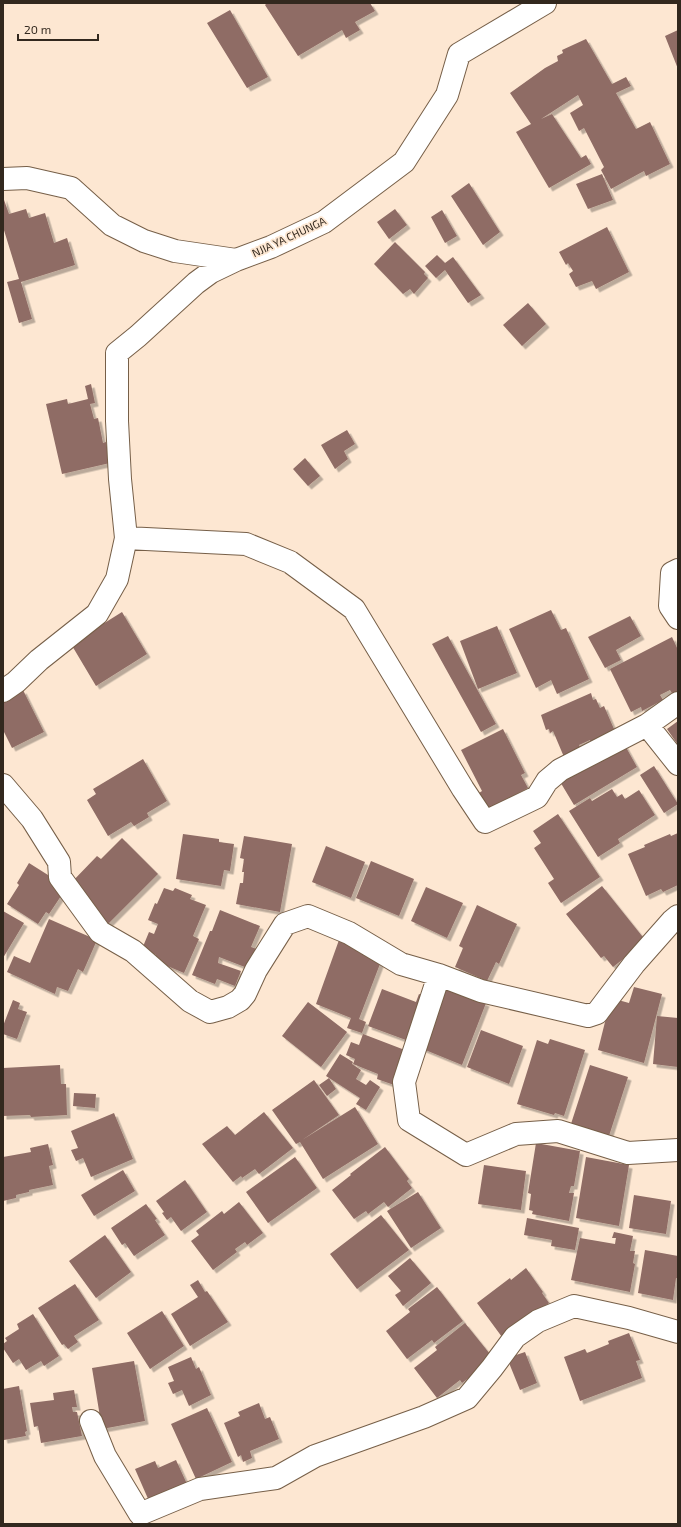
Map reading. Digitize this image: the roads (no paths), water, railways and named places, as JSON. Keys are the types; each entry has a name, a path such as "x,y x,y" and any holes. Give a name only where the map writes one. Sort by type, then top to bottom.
{"street":[{"name":"NJIA YA CHUNGA","path":"3,180 27,178 71,188 112,225 144,241 175,251 236,260 271,247 324,222 404,162 447,95 459,54 545,3"},
{"path":"3,691 16,682 39,660 97,614 117,579 126,538 117,429 116,353 138,336 196,283 211,272 236,260"},
{"path":"126,538 246,544 290,562 354,609 450,769 485,822 536,797 547,781 560,770 647,725 678,703"},
{"path":"678,570 672,573 670,606 678,618"},
{"path":"647,725 678,764"},
{"path":"3,785 32,819 59,862 60,877 100,932 133,951 190,1001 210,1012 228,1007 240,1000 245,994 256,970 285,924 308,916 349,933 401,964 439,975 481,991 588,1016 597,1013 634,964 678,916"},
{"path":"439,975 404,1082 409,1120 466,1155 516,1134 558,1131 628,1153 678,1150"},
{"path":"91,1421 105,1456 140,1514 200,1489 276,1478 315,1456 424,1417 467,1398 515,1337 538,1321 574,1306 629,1318 678,1332"}]}
